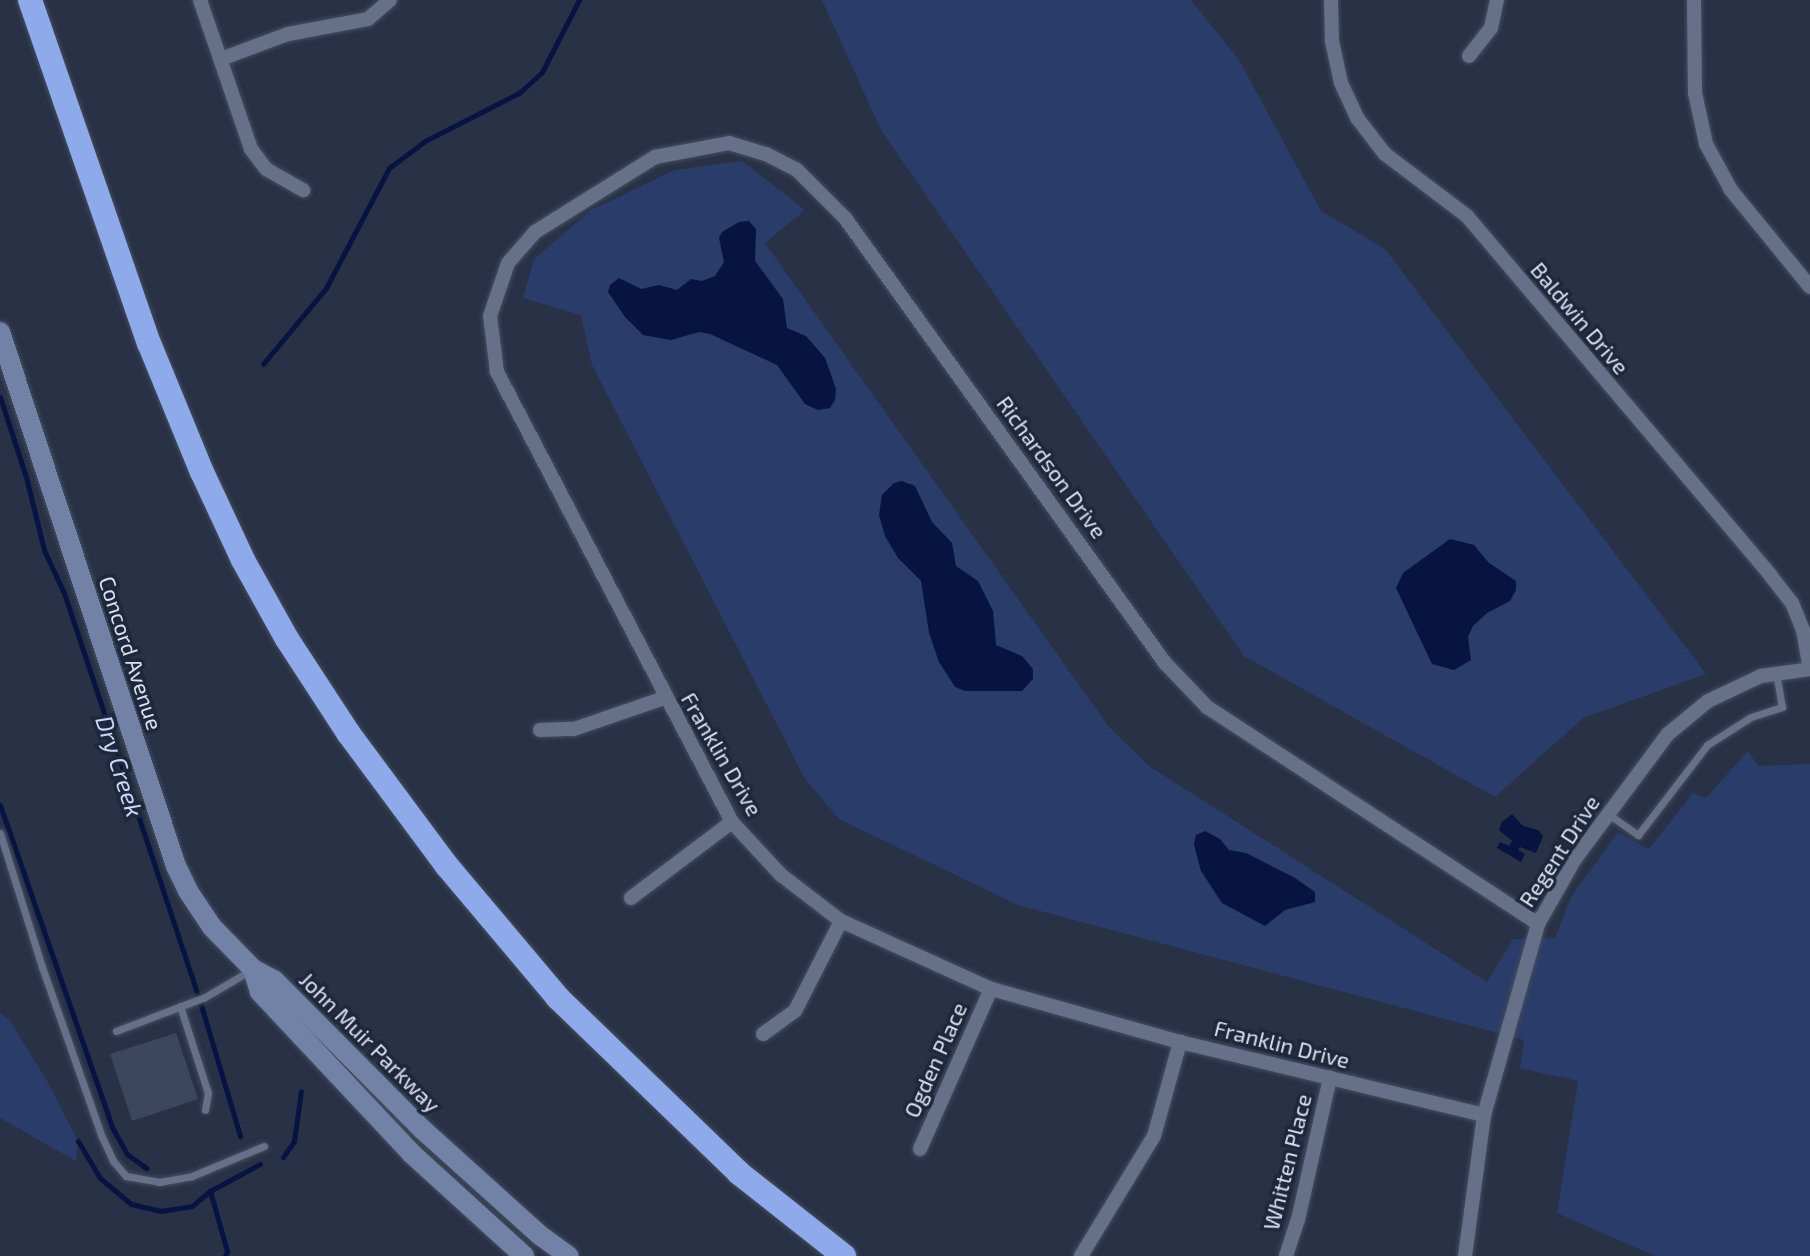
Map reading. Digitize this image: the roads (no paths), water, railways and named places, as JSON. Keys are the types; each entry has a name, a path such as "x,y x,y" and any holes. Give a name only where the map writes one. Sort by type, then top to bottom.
{"highway":[{"path":"30,0 149,343 202,472 258,586 341,722 447,866 558,998 739,1173 844,1256"}],"street":[{"path":"200,0 251,149 266,169 303,190"},
{"path":"221,59 288,34 368,19 390,0"},
{"name":"Baldwin Drive","path":"1331,0 1332,41 1341,83 1358,119 1385,154 1467,216 1770,575 1792,603 1803,630 1810,669"},
{"path":"1469,56 1491,28 1497,0"},
{"path":"1694,0 1695,93 1706,144 1731,190 1810,287"},
{"name":"Richardson Drive","path":"535,232 655,157 729,143 766,154 797,170 845,218 1165,663 1207,707 1538,924"},
{"name":"Franklin Drive","path":"535,232 508,263 490,316 497,372 664,698 732,822 781,875 841,921 991,989 1180,1042 1484,1115"},
{"name":"Concord Avenue","path":"0,332 176,866 212,927 253,969"},
{"name":"Regent Drive","path":"1465,1256 1484,1115 1538,924 1575,859 1668,734 1708,701 1761,676 1810,669"},
{"path":"540,730 574,729 664,698"},
{"path":"631,898 732,822"},
{"path":"763,1034 795,1011 841,921"},
{"name":"John Muir Parkway","path":"253,969 260,992 411,1153 524,1256"},
{"name":"John Muir Parkway","path":"253,969 274,980 422,1129 541,1236 569,1256"},
{"name":"Ogden Place","path":"920,1149 991,989"},
{"path":"1081,1256 1154,1136 1180,1042"},
{"name":"Whitten Place","path":"1286,1256 1298,1220 1330,1078"}],"lane":[{"path":"1608,814 1638,835 1707,745 1751,717 1782,707 1776,674"},
{"path":"0,833 42,967 113,1161 126,1176 159,1182 192,1176 264,1146"},
{"path":"116,1031 200,998 253,969"},
{"path":"180,1006 208,1093 205,1110"}],"waterway":[{"path":"263,364 326,288 389,168 425,141 519,93 542,72 579,0"},
{"name":"Dry Creek","path":"0,397 26,477 44,550 64,593 201,1005 240,1136"},
{"path":"0,805 112,1127 127,1154 146,1168"},
{"path":"283,1157 294,1141 301,1091"},
{"path":"78,1141 100,1178 131,1204 161,1211 192,1206 210,1191 260,1164"},
{"name":"Dry Creek","path":"210,1191 227,1251 225,1256"}]}
